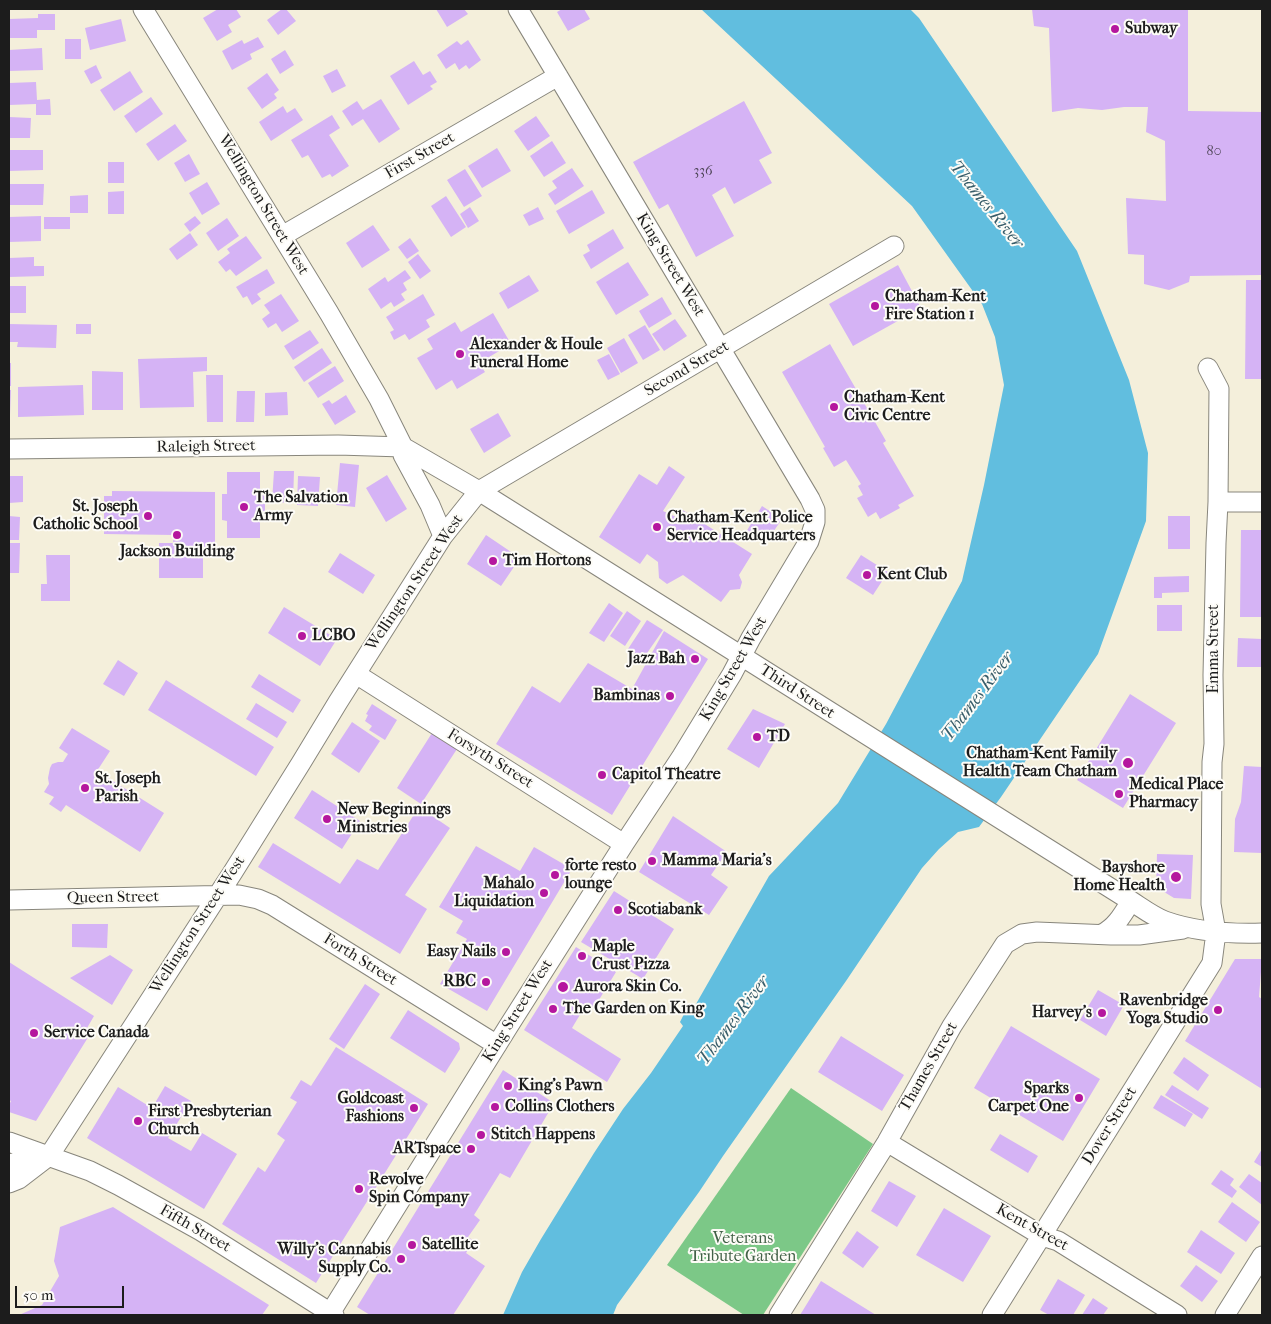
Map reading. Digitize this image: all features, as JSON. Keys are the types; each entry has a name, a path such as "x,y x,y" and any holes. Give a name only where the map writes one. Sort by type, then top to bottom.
{"street":[{"name":"Wellington Street West","path":"143,9 329,313 379,399 403,447 404,455 430,504 443,536"},
{"name":"King Street West","path":"331,1314 497,1045 687,748 809,540 815,522 815,510 794,473 518,9"},
{"name":"First Street","path":"282,236 558,76"},
{"name":"Second Street","path":"479,491 894,246"},
{"name":"Emma Street","path":"1208,368 1219,389 1213,675 1214,735 1211,904 1216,932"},
{"name":"Raleigh Street","path":"9,448 403,447"},
{"path":"403,447 479,491"},
{"name":"Wellington Street West","path":"9,1184 19,1179 48,1156 217,897 443,536 479,491"},
{"name":"Third Street","path":"479,491 1131,902 1164,920 1191,928"},
{"path":"1218,502 1262,502"},
{"name":"Forsyth Street","path":"356,674 624,844"},
{"name":"Forth Street","path":"217,897 239,895 258,899 272,905 497,1045"},
{"name":"Queen Street","path":"9,900 217,897"},
{"path":"1102,934 1109,931 1116,924 1131,902"},
{"path":"1191,928 1216,932 1262,933"},
{"name":"Thames Street","path":"779,1315 887,1142 952,1026 1005,944 1022,934 1037,932 1139,935 1191,928"},
{"name":"Dover Street","path":"992,1315 1212,963 1216,932"},
{"name":"Fifth Street","path":"9,1142 90,1171 201,1231 331,1314"},
{"name":"Kent Street","path":"887,1142 1042,1236 1058,1241 1177,1315"},
{"path":"9,1164 48,1156"},
{"path":"1225,1315 1262,1256"}],"green space":[{"name":"Veterans Tribute Garden","path":"791,1088 873,1144 763,1315 744,1315 667,1265"}],"water":[{"name":"Thames River","path":"701,9 910,9 919,18 1077,251 1129,380 1148,453 1146,521 1098,654 979,827 958,832 922,868 699,1192 617,1305 613,1315 503,1315 522,1272 541,1239 623,1109 651,1073 683,1026 680,1022 686,1010 692,1011 769,876 838,803 886,724 962,581 1004,385 995,337 982,304 912,206"}],"building":[{"path":"218,9 236,9 241,17 228,25 232,32 217,41 203,18"},
{"path":"282,9 286,9 296,21 278,35 267,20"},
{"path":"436,9 464,9 468,14 447,27"},
{"path":"562,9 584,9 590,19 568,31 557,12"},
{"path":"1032,9 1188,9 1188,111 1262,112 1261,275 1190,276 1189,282 1169,290 1144,284 1144,255 1128,254 1126,198 1166,201 1165,141 1146,132 1148,107 1124,107 1102,110 1078,108 1052,112 1049,28 1034,26"},
{"path":"38,14 55,14 55,30 37,30 37,38 9,38 9,19 38,18"},
{"path":"121,19 126,41 90,50 85,28"},
{"path":"258,37 264,47 250,54 252,59 232,70 222,51 242,40 244,44"},
{"path":"65,39 81,39 81,59 65,59"},
{"path":"468,40 481,60 469,69 466,65 459,70 455,63 446,69 437,55 457,41 461,45"},
{"path":"42,48 43,70 9,71 9,50"},
{"path":"285,50 294,65 280,74 271,59"},
{"path":"414,61 423,75 430,71 437,82 430,86 433,89 408,105 390,76"},
{"path":"96,65 102,78 91,84 84,71"},
{"path":"337,69 346,86 332,93 323,76"},
{"path":"130,71 143,92 114,111 100,90"},
{"path":"267,73 279,90 274,94 277,98 262,109 247,88"},
{"path":"36,82 37,100 50,99 51,115 36,115 36,104 9,105 9,83"},
{"path":"151,97 163,114 136,133 124,116"},
{"path":"381,99 400,129 379,143 363,119 352,126 342,111 357,101 363,110"},
{"path":"744,101 772,153 759,160 772,183 734,204 725,187 712,195 734,236 696,257 668,204 659,209 633,162"},
{"path":"283,106 287,113 295,108 303,120 271,141 259,122"},
{"path":"332,115 340,128 329,135 349,166 332,177 330,174 322,178 308,155 302,158 291,140"},
{"path":"536,116 550,136 528,151 514,131"},
{"path":"9,117 31,118 30,138 9,138"},
{"path":"175,124 187,141 158,161 146,144"},
{"path":"552,141 566,163 544,177 530,156"},
{"path":"497,148 511,171 482,188 468,166"},
{"path":"9,150 43,150 43,170 9,171"},
{"path":"189,154 200,174 185,182 174,163"},
{"path":"108,162 124,162 124,183 108,183"},
{"path":"572,168 584,186 555,205 548,194 557,188 552,181"},
{"path":"465,169 482,196 464,207 447,180"},
{"path":"207,182 220,204 202,215 189,193"},
{"path":"9,184 44,184 43,205 9,205"},
{"path":"592,190 605,213 569,234 556,211"},
{"path":"124,191 124,214 108,214 108,192"},
{"path":"88,195 88,213 70,213 70,196"},
{"path":"446,196 466,227 451,237 431,206"},
{"path":"470,207 479,221 468,228 460,214"},
{"path":"538,207 544,219 529,226 523,215"},
{"path":"41,216 41,241 9,242 9,217"},
{"path":"195,216 201,223 190,232 184,224"},
{"path":"44,217 70,217 70,229 44,229"},
{"path":"227,218 239,236 218,251 206,233"},
{"path":"373,225 390,250 362,268 346,243"},
{"path":"613,229 624,248 591,269 583,255 590,251 587,245"},
{"path":"190,233 198,245 177,260 169,249"},
{"path":"246,236 262,258 236,276 230,269 226,272 218,262 230,253 227,249"},
{"path":"410,238 419,251 407,259 398,247"},
{"path":"418,254 431,271 420,279 408,262"},
{"path":"34,257 34,266 44,266 44,276 9,277 9,258"},
{"path":"628,262 649,295 616,315 596,282"},
{"name":"Chatham-Kent Fire Station 1","path":"898,265 921,308 853,346 829,304"},
{"path":"267,269 275,283 257,294 261,299 252,305 247,296 243,298 236,287"},
{"path":"405,270 411,278 403,283 407,290 401,294 405,300 394,307 391,302 381,309 368,289 385,277 388,282"},
{"path":"529,275 539,291 508,309 499,293"},
{"path":"1246,280 1262,280 1262,379 1245,379"},
{"path":"9,286 26,286 26,313 9,313"},
{"path":"281,294 299,321 282,332 276,323 268,328 262,319 270,313 264,305"},
{"path":"423,294 435,315 426,320 430,327 409,340 405,334 394,340 390,332 394,330 386,317"},
{"path":"662,297 672,314 649,328 639,311"},
{"name":"Alexander & Houle Funeral Home","path":"493,313 511,344 479,363 485,372 457,389 452,380 436,390 417,358 433,349 427,339 455,322 461,332"},
{"path":"675,319 687,336 664,351 652,334"},
{"path":"9,324 57,325 56,348 17,347 18,342 9,342"},
{"path":"76,324 91,324 91,334 76,334"},
{"path":"645,325 660,350 643,360 628,335"},
{"path":"310,330 319,343 293,360 284,346"},
{"path":"624,338 638,363 621,373 607,348"},
{"name":"Chatham-Kent Civic Centre","path":"830,344 886,441 883,443 914,496 898,505 900,508 880,519 876,512 868,517 857,498 863,495 858,486 861,484 846,460 834,467 823,448 825,447 782,372"},
{"path":"322,348 332,363 304,382 294,367"},
{"path":"609,354 620,374 608,380 597,360"},
{"path":"207,357 207,371 193,372 194,407 140,408 138,359"},
{"path":"9,363 11,363 11,386 9,386"},
{"path":"335,366 344,381 318,398 308,383"},
{"path":"92,371 123,372 123,410 92,410"},
{"path":"206,375 223,375 223,422 207,422"},
{"path":"83,385 84,415 18,417 18,387"},
{"path":"9,390 11,390 10,415 9,415"},
{"path":"237,391 255,391 254,422 236,422"},
{"path":"287,392 288,415 265,416 265,393"},
{"path":"346,395 356,412 335,425 322,404 329,400 332,404"},
{"path":"498,413 511,436 484,453 470,429"},
{"path":"340,463 359,465 355,507 336,505"},
{"name":"Chatham-Kent Police Service Headquarters","path":"669,466 685,477 663,511 676,517 681,509 752,554 739,575 742,582 740,589 730,590 721,602 683,575 667,584 659,578 658,562 647,554 640,564 599,537 639,474 657,485"},
{"path":"274,471 294,471 293,503 272,502"},
{"name":"The Salvation Army","path":"227,472 260,472 260,494 265,494 265,520 260,520 260,538 227,538 227,521 222,520 222,494 227,494"},
{"path":"387,475 407,509 386,522 366,488"},
{"path":"9,476 23,476 23,502 9,503"},
{"path":"298,476 320,477 318,506 297,505"},
{"name":"Jackson Building","path":"112,491 215,492 215,551 203,551 203,578 159,578 159,543 173,543 174,535 104,534 104,496 112,496"},
{"path":"762,506 782,519 765,544 746,532"},
{"path":"9,516 20,517 19,540 9,540"},
{"path":"1168,516 1190,516 1190,549 1168,549"},
{"path":"1241,530 1262,530 1262,617 1240,617"},
{"name":"Tim Hortons","path":"486,535 520,558 501,586 467,564"},
{"path":"9,543 20,543 19,573 9,573"},
{"path":"340,553 375,575 363,594 328,572"},
{"path":"46,555 70,555 70,601 41,601 41,584 47,584"},
{"name":"Kent Club","path":"861,555 888,572 873,595 846,578"},
{"path":"1189,576 1189,592 1162,593 1162,598 1154,598 1154,577"},
{"path":"609,603 623,613 604,642 589,633"},
{"path":"1157,605 1182,605 1182,631 1157,631"},
{"name":"LCBO","path":"284,607 337,639 320,666 268,633"},
{"path":"627,611 641,621 625,646 610,636"},
{"path":"647,620 663,630 643,659 628,649"},
{"path":"664,631 708,659 612,815 496,744 532,686 560,703 588,663 632,689"},
{"path":"1238,638 1262,639 1261,667 1237,667"},
{"path":"118,660 138,673 124,696 103,684"},
{"path":"259,674 301,700 293,713 251,687"},
{"path":"166,680 274,747 256,776 148,710"},
{"path":"1130,694 1176,723 1123,808 1077,780"},
{"path":"256,703 287,722 277,738 246,719"},
{"path":"372,704 397,720 385,740 369,730 372,726 365,721 368,715 366,714"},
{"name":"TD","path":"753,709 785,724 759,768 727,749"},
{"path":"352,722 380,741 359,773 331,754"},
{"name":"St. Joseph Parish","path":"72,728 110,751 97,771 164,813 140,852 66,805 61,812 49,804 54,797 44,792 49,784 50,768 52,764 63,762 68,754 59,748"},
{"path":"432,733 457,749 421,804 397,788"},
{"path":"1244,766 1262,767 1262,853 1234,852 1235,819 1241,802"},
{"name":"New Beginnings Ministries","path":"312,790 360,821 342,849 294,818"},
{"path":"419,807 450,828 405,895 427,909 400,954 258,867 273,843 340,884 357,859 378,870"},
{"path":"673,816 727,852 711,875 728,887 709,915 639,872"},
{"path":"476,846 520,871 534,847 572,869 487,1011 440,984 467,939 456,933 463,921 439,907"},
{"path":"1157,854 1193,855 1191,899 1174,898 1156,887"},
{"path":"614,891 674,929 643,979 581,942"},
{"path":"72,924 108,924 107,948 72,947"},
{"path":"576,947 616,972 594,1008 587,1003 572,1028 621,1059 607,1082 524,1030"},
{"path":"110,955 133,970 112,1005 70,978"},
{"path":"1235,959 1262,959 1259,997 1262,999 1262,1089 1185,1041"},
{"path":"9,962 94,1016 87,1028 92,1031 36,1121 9,1112 11,1101 9,1100"},
{"path":"365,984 380,994 344,1049 329,1039"},
{"name":"Harvey's","path":"1098,990 1124,1005 1106,1036 1080,1020"},
{"path":"408,1010 459,1043 460,1049 445,1073 390,1038"},
{"path":"1011,1026 1100,1079 1063,1141 974,1088"},
{"path":"841,1036 904,1075 882,1111 818,1072"},
{"path":"336,1047 428,1104 316,1283 222,1224 258,1167 265,1172 285,1140 277,1134 297,1102 290,1098 301,1080 311,1086"},
{"path":"1184,1057 1209,1075 1198,1091 1173,1073"},
{"path":"503,1070 554,1103 510,1178 500,1173 474,1215 480,1220 468,1237 474,1241 466,1253 485,1266 453,1315 370,1315 357,1307"},
{"path":"1172,1085 1209,1108 1202,1119 1165,1095"},
{"path":"165,1086 191,1101 168,1138 191,1151 202,1133 237,1154 204,1209 87,1138 118,1087 152,1108"},
{"path":"1161,1095 1193,1114 1185,1127 1153,1108"},
{"path":"1000,1134 1038,1156 1028,1173 990,1150"},
{"path":"1262,1149 1262,1167 1254,1162"},
{"path":"1221,1170 1234,1179 1230,1185 1237,1191 1232,1198 1211,1184"},
{"path":"1249,1174 1262,1183 1262,1205 1239,1187"},
{"path":"889,1181 916,1196 897,1227 871,1211"},
{"path":"1232,1202 1260,1222 1246,1242 1218,1222"},
{"path":"113,1207 269,1305 262,1315 19,1315 42,1305 59,1276 54,1261 60,1227"},
{"path":"944,1208 991,1236 963,1282 916,1255"},
{"path":"1201,1230 1235,1253 1221,1274 1187,1252"},
{"path":"857,1231 879,1247 863,1268 842,1253"},
{"path":"1196,1265 1218,1281 1202,1302 1180,1286"},
{"path":"1058,1279 1085,1295 1073,1315 1049,1315 1040,1310"},
{"path":"821,1281 876,1315 800,1315"},
{"path":"1093,1298 1108,1308 1103,1315 1082,1315"}],"place":[{"name":"Subway","path":"1115,29"},
{"name":"Chatham-Kent Fire Station 1","path":"875,306"},
{"name":"Alexander & Houle Funeral Home","path":"460,354"},
{"name":"Chatham-Kent Civic Centre","path":"834,407"},
{"name":"The Salvation Army","path":"244,507"},
{"name":"St. Joseph Catholic School","path":"148,516"},
{"name":"Chatham-Kent Police Service Headquarters","path":"657,527"},
{"name":"Jackson Building","path":"177,535"},
{"name":"Tim Hortons","path":"493,561"},
{"name":"Kent Club","path":"867,575"},
{"name":"LCBO","path":"302,636"},
{"name":"Jazz Bah","path":"695,659"},
{"name":"Bambinas","path":"670,696"},
{"name":"TD","path":"757,737"},
{"name":"Chatham-Kent Family Health Team Chatham","path":"1128,763"},
{"name":"Capitol Theatre","path":"602,775"},
{"name":"St. Joseph Parish","path":"85,788"},
{"name":"Medical Place Pharmacy","path":"1119,794"},
{"name":"New Beginnings Ministries","path":"327,819"},
{"name":"Mamma Maria's","path":"652,861"},
{"name":"forte resto lounge","path":"555,875"},
{"name":"Bayshore Home Health","path":"1176,877"},
{"name":"Mahalo Liquidation","path":"544,893"},
{"name":"Scotiabank","path":"618,910"},
{"name":"Easy Nails","path":"506,952"},
{"name":"Maple Crust Pizza","path":"582,956"},
{"name":"RBC","path":"486,982"},
{"name":"Aurora Skin Co.","path":"563,987"},
{"name":"The Garden on King","path":"553,1009"},
{"name":"Ravenbridge Yoga Studio","path":"1218,1010"},
{"name":"Harvey's","path":"1102,1013"},
{"name":"Service Canada","path":"34,1033"},
{"name":"King's Pawn","path":"508,1086"},
{"name":"Sparks Carpet One","path":"1079,1098"},
{"name":"Collins Clothers","path":"495,1107"},
{"name":"Goldcoast Fashions","path":"414,1108"},
{"name":"First Presbyterian Church","path":"138,1121"},
{"name":"Stitch Happens","path":"481,1135"},
{"name":"ARTspace","path":"471,1149"},
{"name":"Revolve Spin Company","path":"359,1189"},
{"name":"Satellite","path":"412,1245"},
{"name":"Willy's Cannabis Supply Co.","path":"401,1259"}]}
